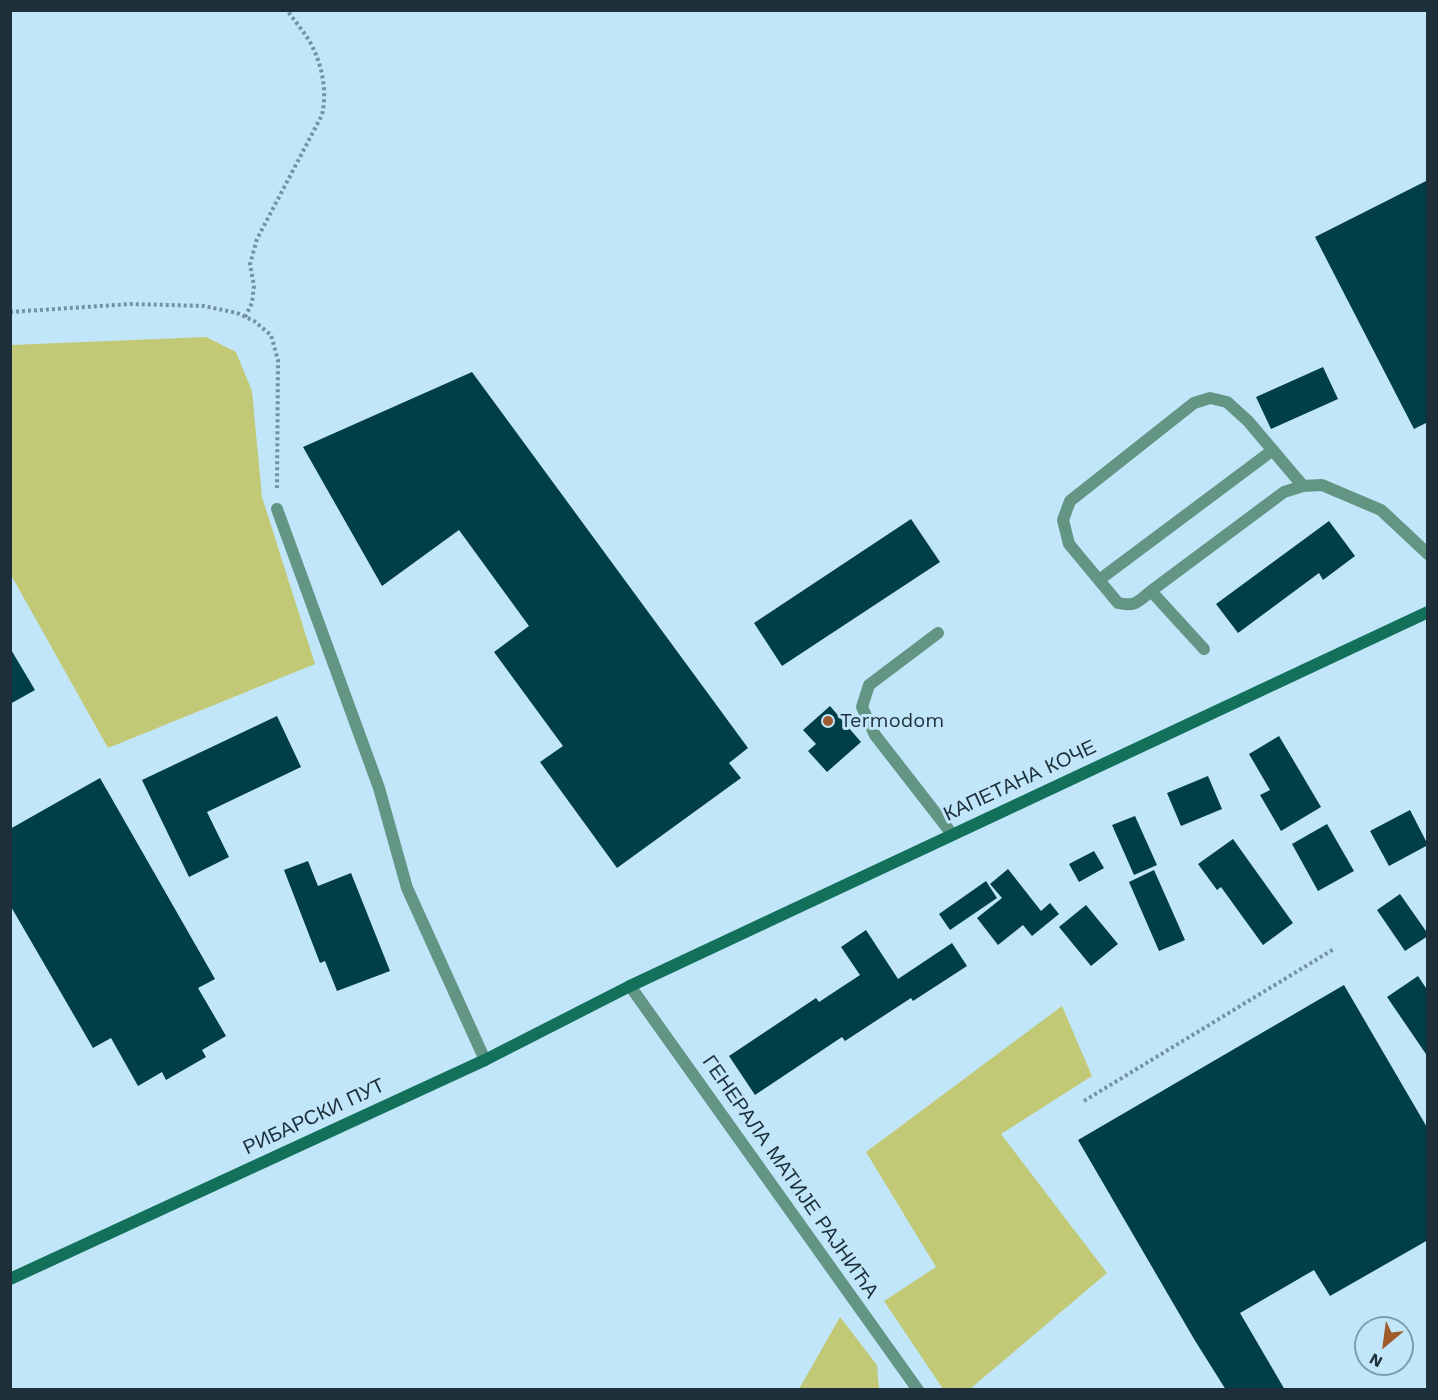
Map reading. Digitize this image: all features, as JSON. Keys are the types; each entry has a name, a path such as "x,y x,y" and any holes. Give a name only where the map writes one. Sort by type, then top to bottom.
{"main road":[{"name":"КАПЕТАНА КОЧЕ","path":"630,986 1428,612"},
{"name":"РИБАРСКИ ПУТ","path":"10,1279 485,1060 630,986"}],"street":[{"path":"1303,486 1248,421 1227,402 1209,398 1194,403 1070,501 1063,520 1070,544 1118,603 1130,605 1139,601 1284,492 1303,486 1322,484 1381,510 1428,554"},
{"path":"1099,580 1273,450"},
{"path":"277,509 379,788 407,888 485,1060"},
{"path":"1151,591 1204,649"},
{"path":"938,633 869,685 862,707 875,735 952,834"},
{"name":"ГЕНЕРАЛА МАТИЈЕ РАЈНИЋА","path":"630,986 911,1386"}],"path":[{"path":"245,316 252,303 254,286 250,264 257,239 322,115 325,102 323,77 314,49 287,10"},
{"path":"10,312 131,304 204,306 237,313 254,321 271,335 278,360 277,509"},
{"path":"1084,1101 1334,949"}],"green space":[{"path":"206,337 236,352 252,391 262,497 315,664 108,748 11,575 11,345"},
{"path":"1062,1006 1092,1076 1001,1134 1107,1273 970,1389 943,1389 884,1301 936,1267 866,1152"},
{"path":"840,1317 877,1365 879,1389 799,1389"}],"building":[{"path":"1428,180 1428,422 1414,429 1315,237"},
{"path":"1323,367 1338,399 1271,429 1256,397"},
{"path":"472,372 748,748 729,763 741,778 617,868 540,762 563,746 494,652 529,626 459,530 382,586 303,447"},
{"path":"911,519 940,562 782,666 754,623"},
{"path":"1329,521 1355,556 1323,580 1319,573 1238,633 1216,604"},
{"path":"10,648 35,690 10,704"},
{"path":"830,706 861,742 827,772 808,751 816,744 803,730"},
{"path":"277,716 301,767 207,812 229,857 189,877 142,780"},
{"path":"1279,736 1321,807 1281,831 1260,795 1270,790 1249,754"},
{"path":"1208,776 1222,809 1181,826 1167,793"},
{"path":"100,778 215,979 198,988 226,1036 202,1050 206,1057 166,1080 162,1072 138,1086 111,1038 93,1048 10,905 10,829"},
{"path":"1410,810 1428,845 1389,866 1370,831"},
{"path":"1135,816 1157,865 1134,875 1112,825"},
{"path":"1327,824 1354,871 1318,891 1292,844"},
{"path":"1233,839 1293,923 1263,945 1221,887 1217,890 1198,864"},
{"path":"1094,851 1104,868 1079,882 1069,864"},
{"path":"308,861 318,886 351,873 390,971 337,991 325,961 320,963 284,870"},
{"path":"1008,869 1041,911 1050,903 1059,914 1032,936 1023,925 998,945 977,918 1002,898 990,884"},
{"path":"1154,870 1185,940 1159,951 1129,882"},
{"path":"986,881 997,898 950,930 939,914"},
{"path":"1400,894 1428,934 1405,951 1377,910"},
{"path":"1086,905 1118,944 1091,966 1059,927"},
{"path":"866,930 898,979 952,943 967,966 913,1001 911,998 845,1041 842,1037 755,1095 729,1056 816,998 819,1002 860,975 841,947"},
{"path":"1418,976 1428,991 1428,1057 1387,997"},
{"path":"1344,985 1428,1129 1428,1240 1330,1296 1314,1270 1240,1313 1285,1390 1226,1390 1078,1140"}],"place":[{"name":"Termodom","path":"828,721"}]}
